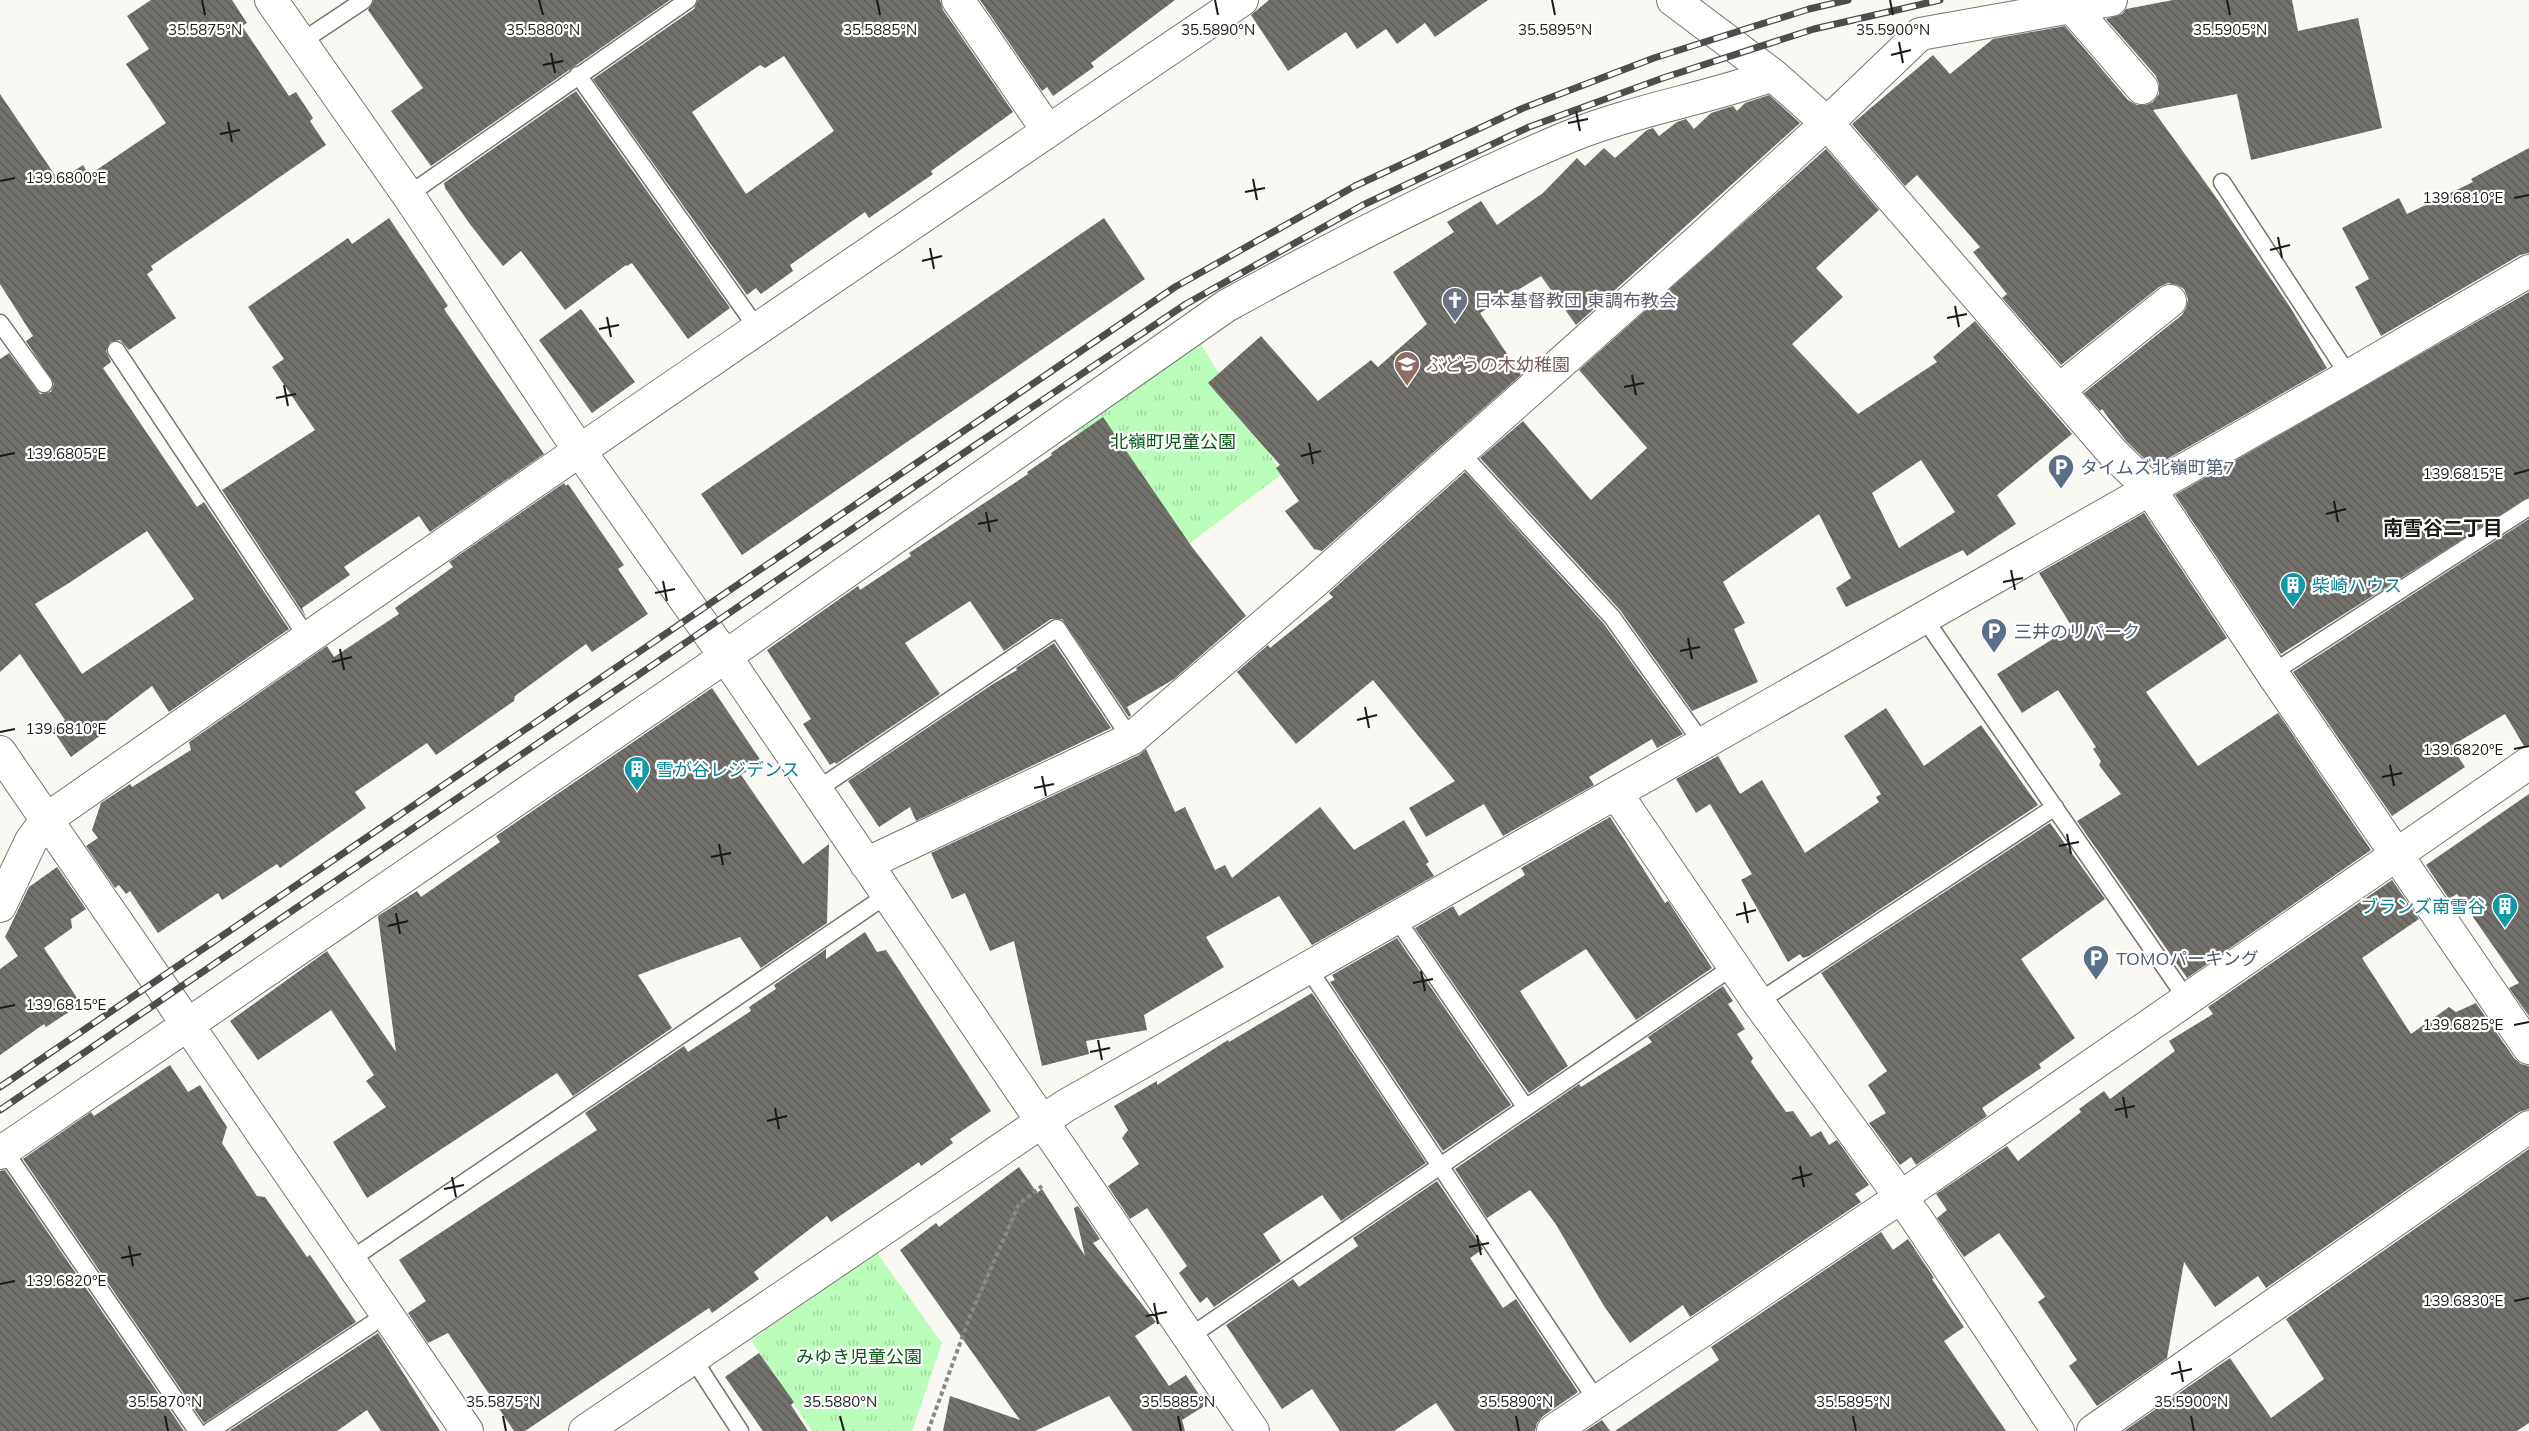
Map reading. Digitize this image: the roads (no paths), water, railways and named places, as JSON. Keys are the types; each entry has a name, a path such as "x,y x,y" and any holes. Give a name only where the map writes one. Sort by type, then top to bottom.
{"street":[{"path":"271,0 408,195 579,450 725,656 1253,1431"},
{"path":"958,0 1048,131"},
{"path":"0,906 31,841 46,819 757,328 1242,0"},
{"path":"1673,0 1773,75 1827,123 2113,453 2150,488 2272,673 2529,1048"},
{"path":"866,864 1131,739 1460,452 1827,123 1920,33 2112,0"},
{"path":"2072,7 2142,88"},
{"path":"2,1152 725,656 1226,306 1332,248 1570,137 1650,110 1741,87 1773,75"},
{"path":"585,1431 1042,1121 2349,376 2529,271"},
{"path":"2059,390 2170,301"},
{"path":"0,752 466,1431"},
{"path":"1553,1431 1901,1197 2529,763"},
{"path":"1616,793 1758,1002 1901,1197 2058,1431"},
{"path":"2093,1431 2529,1127"}],"lane":[{"path":"301,42 364,0"},
{"path":"408,195 688,0"},
{"path":"578,75 757,328"},
{"path":"2222,182 2349,376"},
{"path":"0,323 44,384"},
{"path":"116,350 308,637"},
{"path":"1460,452 1612,617 1703,744"},
{"path":"2272,673 2529,507"},
{"path":"1924,618 2186,998"},
{"path":"815,790 1057,628 1131,739"},
{"path":"1758,1002 2055,807"},
{"path":"350,1260 887,895"},
{"path":"1396,918 1526,1108"},
{"path":"1189,1337 1734,966"},
{"path":"1308,968 1442,1165 1597,1401"},
{"path":"2,1152 197,1431"},
{"path":"210,1431 387,1314"},
{"path":"692,1357 740,1431"}],"railway":[{"path":"0,1087 1175,287 1355,186 1521,109 1654,58 1809,9 1848,0"},
{"path":"0,1110 1186,304 1363,205 1529,127 1663,78 1814,29 1940,0"}],"place":[{"name":"日本基督教団 東調布教会","path":"1455,323"},
{"name":"ぶどうの木幼稚園","path":"1407,387"},
{"name":"タイムズ北嶺町第7","path":"2061,490"},
{"name":"柴崎ハウス","path":"2293,608"},
{"name":"三井のリパーク","path":"1994,654"},
{"name":"雪が谷レジデンス","path":"637,792"},
{"name":"ブランズ南雪谷","path":"2505,929"},
{"name":"TOMOパーキング","path":"2096,981"}],"district":[{"name":"南雪谷二丁目","path":"2443,527"}],"park label":[{"name":"北嶺町児童公園","path":"1173,441"},
{"name":"みゆき児童公園","path":"859,1356"}]}
